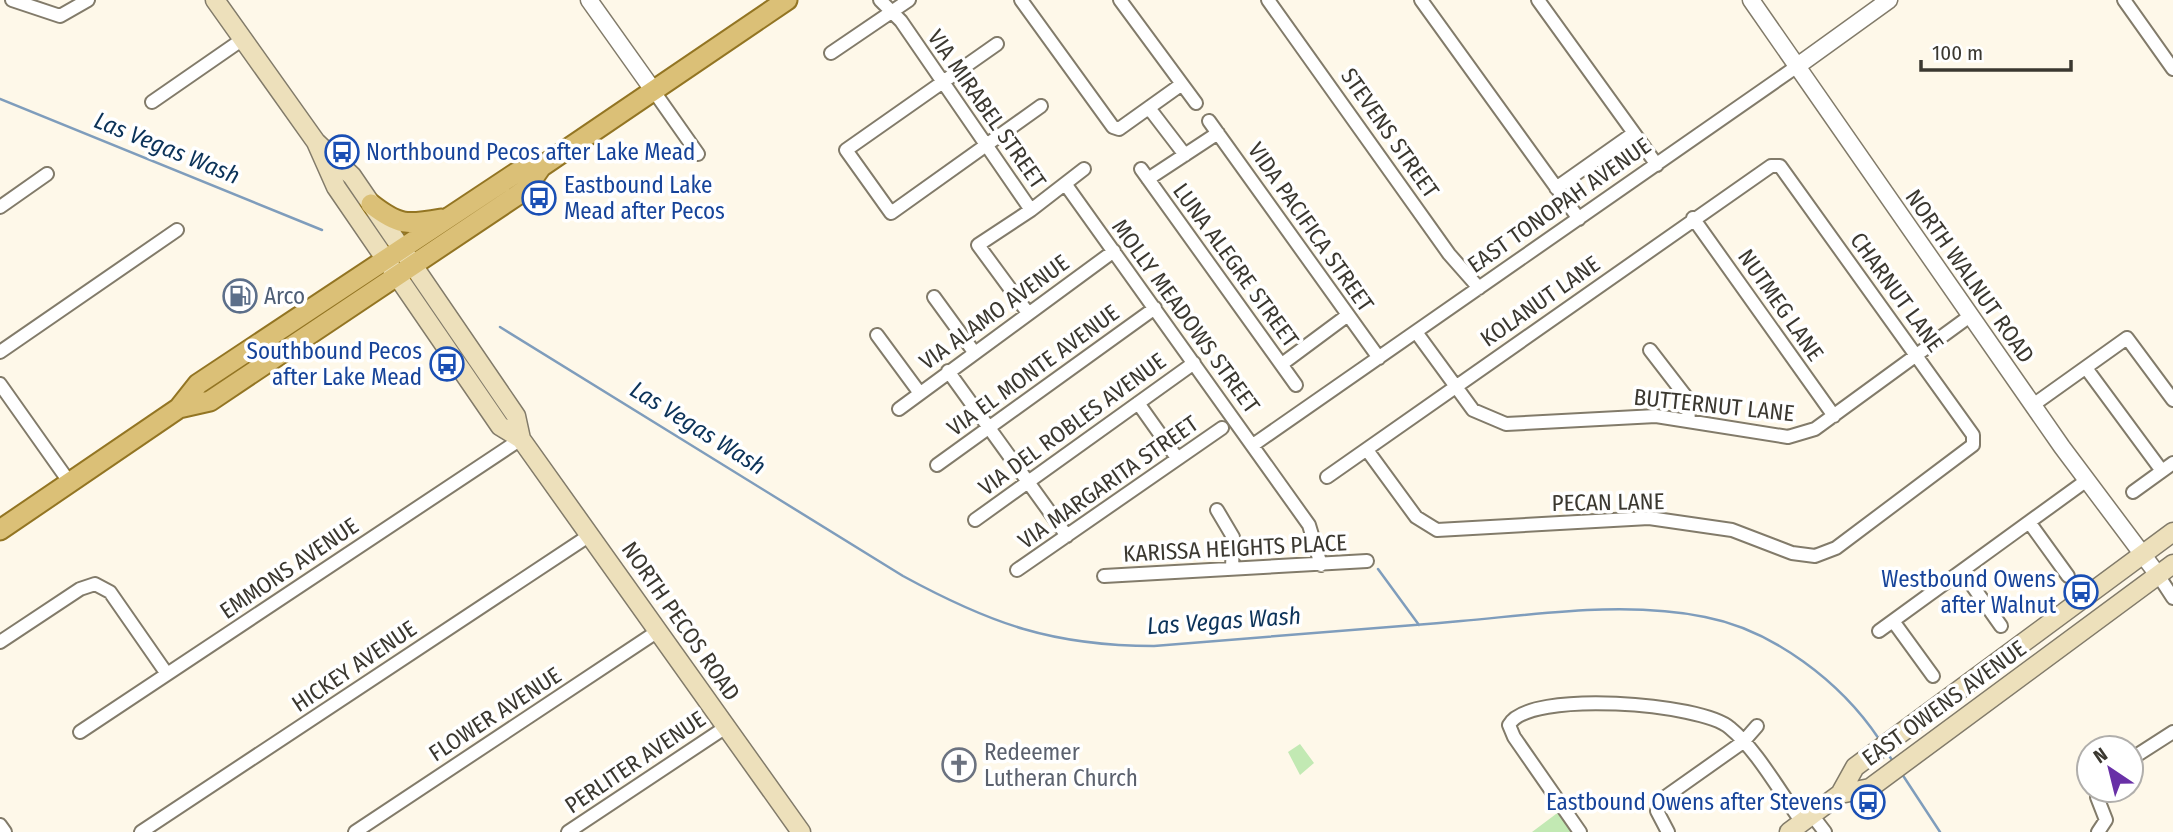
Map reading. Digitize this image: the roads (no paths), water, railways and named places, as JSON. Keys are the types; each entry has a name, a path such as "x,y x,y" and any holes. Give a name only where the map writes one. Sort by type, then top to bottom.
{"main road":[{"name":"NORTH PECOS ROAD","path":"215,0 316,142 352,176 371,204 393,254"},
{"path":"178,408 210,401 525,190 541,167 787,0"},
{"name":"NORTH PECOS ROAD","path":"316,142 336,187 393,254 516,415 522,439 796,830"},
{"path":"0,530 178,408 198,384 516,173 541,167"},
{"path":"371,204 391,220 404,224 449,217"},
{"name":"EAST OWENS AVENUE","path":"1801,823 1840,794 1855,767 2173,532"},
{"name":"EAST OWENS AVENUE","path":"1840,794 1870,788 2166,569"}],"street":[{"path":"12,0 60,16 88,0"},
{"path":"589,0 698,154"},
{"name":"VIA MIRABEL STREET","path":"880,0 901,20 1031,210"},
{"path":"831,53 909,0"},
{"path":"1021,0 1113,127 1119,129 1182,84"},
{"path":"1120,0 1196,103"},
{"name":"STEVENS STREET","path":"1268,0 1449,254 1479,288"},
{"path":"1421,0 1578,219"},
{"path":"1538,0 1657,165"},
{"name":"NORTH WALNUT ROAD","path":"1751,0 2087,480 2143,554 2166,569"},
{"name":"EAST TONOPAH AVENUE","path":"1254,445 1889,0"},
{"path":"2124,0 2173,69"},
{"path":"152,102 243,39"},
{"path":"997,44 846,150 891,213 1041,106"},
{"path":"1149,108 1185,155 1218,133"},
{"name":"VIDA PACIFICA STREET","path":"1209,121 1378,358"},
{"path":"1556,188 1634,133"},
{"name":"LUNA ALEGRE STREET","path":"1185,155 1144,174 1296,385"},
{"name":"KOLANUT LANE","path":"1327,477 1762,169 1780,166"},
{"name":"CHARNUT LANE","path":"1780,166 1973,435 1973,445"},
{"path":"1028,313 978,245 1066,185 1084,169"},
{"path":"0,207 47,174"},
{"name":"MOLLY MEADOWS STREET","path":"1066,185 1309,525 1321,565"},
{"name":"NUTMEG LANE","path":"1693,218 1834,416"},
{"path":"0,352 177,229"},
{"name":"VIA ALAMO AVENUE","path":"899,409 1114,251"},
{"path":"934,297 974,352"},
{"name":"VIA EL MONTE AVENUE","path":"937,466 1155,308"},
{"path":"1282,364 1348,316"},
{"name":"BUTTERNUT LANE","path":"1416,332 1473,410 1506,424 1610,416 1689,420 1788,437 1815,429 1970,316"},
{"path":"877,335 919,392"},
{"path":"2033,405 2127,338 2173,400"},
{"path":"1650,350 1686,398 1689,420"},
{"name":"VIA DEL ROBLES AVENUE","path":"975,520 1194,363"},
{"path":"2086,368 2168,467 2133,492"},
{"path":"948,371 1067,536"},
{"path":"0,384 69,482"},
{"path":"1138,403 1177,458"},
{"name":"VIA MARGARITA STREET","path":"1017,570 1223,428"},
{"name":"EMMONS AVENUE","path":"80,732 522,439"},
{"name":"PECAN LANE","path":"1367,450 1416,517 1437,530 1649,518 1732,530 1792,552 1815,556 1836,548 1973,445"},
{"path":"1879,631 2087,480"},
{"path":"1217,510 1233,537 1232,569"},
{"path":"2029,522 2068,576"},
{"name":"HICKEY AVENUE","path":"145,831 590,535"},
{"name":"KARISSA HEIGHTS PLACE","path":"1104,576 1367,561"},
{"path":"2166,569 2173,598"},
{"path":"1962,571 2001,626"},
{"path":"0,642 80,589 95,584 110,592 167,674"},
{"path":"1893,621 1933,676"},
{"name":"FLOWER AVENUE","path":"355,832 658,631"},
{"path":"1580,832 1509,725 1527,710 1607,703 1696,713 1716,719 1730,727 1743,742 1801,823 1825,832"},
{"path":"1668,832 1657,811 1661,800 1743,742 1757,726"},
{"name":"PERLITER AVENUE","path":"568,832 726,727"},
{"path":"2145,750 2170,733"},
{"path":"2098,832 2106,820 2100,804"},
{"path":"0,825 5,832"}],"waterway":[{"name":"Las Vegas Wash","path":"0,99 322,230"},
{"name":"Las Vegas Wash","path":"500,327 903,576 965,607 1024,629 1085,642 1154,646 1552,612 1614,609 1675,612 1730,624 1780,646 1825,679 1845,698 1879,739"},
{"path":"1378,569 1419,625"},
{"name":"Las Vegas Wash","path":"1886,751 1894,763"},
{"name":"Las Vegas Wash","path":"1902,774 1940,832"}],"place":[{"name":"Northbound Pecos after Lake Mead","path":"342,152"},
{"name":"Eastbound Lake Mead after Pecos","path":"539,198"},
{"name":"Arco","path":"240,296"},
{"name":"Southbound Pecos after Lake Mead","path":"447,364"},
{"name":"Westbound Owens after Walnut","path":"2081,592"},
{"name":"Redeemer Lutheran Church","path":"959,765"},
{"name":"Eastbound Owens after Stevens","path":"1868,802"}]}
